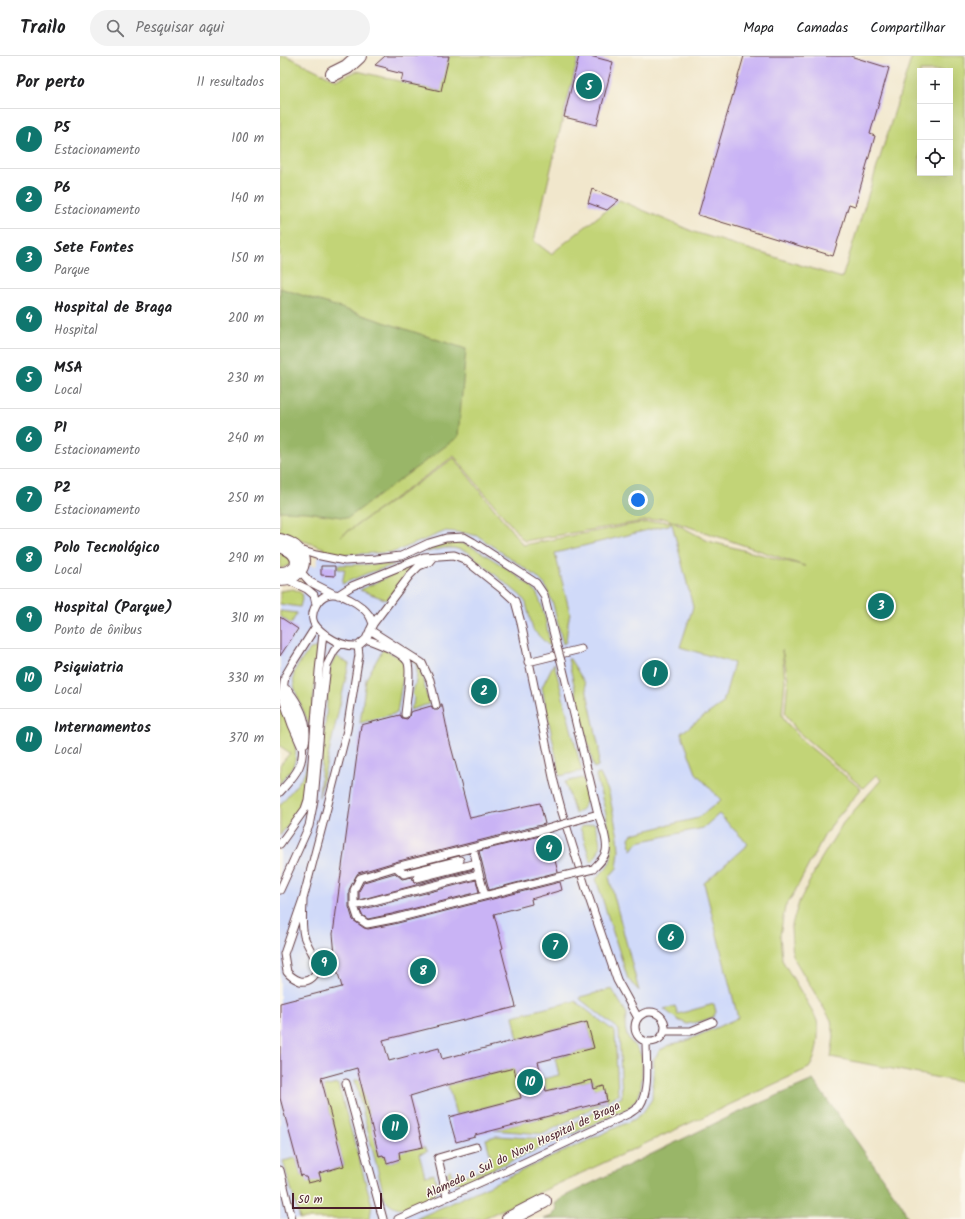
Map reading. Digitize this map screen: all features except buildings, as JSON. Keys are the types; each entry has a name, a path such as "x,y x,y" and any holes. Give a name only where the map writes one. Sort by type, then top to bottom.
{"street":[{"path":"333,74 347,67 359,56"},
{"path":"280,576 288,576 299,567 299,557 297,552 286,545"},
{"path":"509,1219 544,1201"}],"lane":[{"path":"286,545 316,556 345,561 402,556 429,543 446,538 464,537 536,582 544,595 598,814 604,831 606,851 600,863 593,869 393,919 367,924 358,918 354,906 354,890 360,878 396,867 546,829 598,814"},
{"path":"433,557 429,562 419,566 410,575 372,627 366,639 358,646 346,646 340,644 323,633 313,621 313,612 320,599 327,595 336,595 352,586 424,557 454,555 464,559 515,601 521,623 554,782 562,812 617,980 638,1018"},
{"path":"316,556 299,567 310,582 356,603 369,615 372,627 422,662 430,680 436,705"},
{"path":"280,576 308,589 314,595 316,604"},
{"path":"280,792 299,768 302,758 302,748 282,696 285,676 316,626"},
{"path":"280,844 306,809 308,800 323,633"},
{"path":"366,639 398,654 407,661 410,670 405,714"},
{"path":"280,890 309,826 314,800 327,665 334,651 340,644"},
{"path":"303,899 304,936 317,965 316,973 310,980 300,981 283,974 284,954 303,899 328,808 347,730 359,654 358,646"},
{"path":"528,662 581,648"},
{"path":"284,686 296,699 305,725 305,742 302,748"},
{"path":"473,848 485,895"},
{"path":"396,867 404,874 460,860"},
{"path":"418,878 477,863"},
{"path":"354,906 479,874"},
{"path":"646,1012 652,1012 657,1014 664,1021 665,1031 664,1035 658,1040 654,1042 646,1042 638,1037 635,1031 635,1024 638,1018 646,1012"},
{"path":"665,1031 691,1031 713,1022"},
{"name":"Alameda a Sul do Novo Hospital de Braga","path":"398,1219 630,1113 639,1106 645,1095 646,1042"},
{"path":"346,1083 383,1219"},
{"path":"447,1197 438,1158 476,1147"},
{"path":"280,1170 292,1219"}],"shaded area":[{"path":"454,458 523,545 635,524 660,521 673,522 708,541 814,569 781,643 785,680 782,715 785,721 804,742 861,789 824,836 785,907 782,922 780,935 782,960 817,1021 818,1030 815,1055 809,1068 482,1219 280,1219 280,765 290,753 280,746 280,591 293,589 303,594 308,578 306,574 307,567 309,565 316,566 320,553 324,548"}],"green space":[{"path":"280,56 287,56 336,80 357,71 440,91 449,56 579,56 534,241 551,254 619,200 694,232 842,278 912,56 965,56 965,1083 831,1057 834,1036 831,1020 793,957 791,928 799,902 821,859 843,823 881,780 876,775 863,788 797,731 785,713 788,679 782,650 785,680 782,715 785,721 804,742 861,789 824,836 785,907 780,935 782,960 817,1021 818,1039 812,1064 809,1068 482,1219 416,1219 635,1119 644,1111 652,1099 654,1059 660,1050 672,1044 686,1041 738,1018 704,883 748,844 719,814 703,828 638,842 632,850 629,838 632,834 698,818 721,800 696,773 681,733 723,703 734,663 680,647 693,607 672,524 555,553 570,613 566,642 563,644 553,604 545,585 536,576 478,536 446,531 394,552 339,555 320,553 324,548 280,533","holes":["454,456 524,541 663,518 805,566 708,541 673,522 660,521 635,524 523,545 454,458 341,536"]},
{"path":"280,288 466,349 458,437 348,518 307,512 280,511"},
{"path":"455,542 467,545 484,554 516,575 533,589 537,594 546,620 551,648 533,630 526,603 521,596 468,552 454,548 426,551 442,544"},
{"path":"280,549 291,556 291,564 280,569"},
{"path":"338,565 395,565 368,573 342,584 345,569 338,569"},
{"path":"413,565 387,600 360,590"},
{"path":"293,589 303,595 300,607 280,604 280,591"},
{"path":"280,611 297,613 291,624 280,617"},
{"path":"319,647 310,730 296,692 294,677 295,670 310,649"},
{"path":"383,649 400,658 403,662 404,669 397,713 360,723 366,679"},
{"path":"336,656 349,664 319,797 330,668"},
{"path":"412,659 418,661 429,704 410,710 413,705 414,697 412,694 417,675 417,667"},
{"path":"568,659 570,659 585,683 599,748 598,766 594,768"},
{"path":"554,663 582,771 560,776 542,687"},
{"path":"280,702 290,725 296,750 293,766 280,784 280,765 290,753 280,746"},
{"path":"307,763 309,763 301,806 280,836 280,805 302,778"},
{"path":"600,774 609,793 618,837 619,851 617,868 609,877 639,991 628,979 596,879 609,864 612,855 610,833 596,775"},
{"path":"583,778 586,789 586,803 584,807 575,814 565,782"},
{"path":"594,823 600,843 598,853 591,862 580,827"},
{"path":"612,989 627,1014 625,1025 627,1036 642,1058 641,1087 639,1095 635,1101 627,1109 462,1183 454,1182 450,1179 448,1177 448,1171 450,1169 453,1178 484,1170 482,1161 491,1158 486,1139 496,1136 544,1139 622,1097 619,1030 580,999 580,997"},
{"path":"575,1001 615,1032 618,1095 607,1101 604,1087 594,1089 592,1080 546,1091 543,1079 559,1075 555,1058 594,1048 587,1022 518,1039 513,1016"},
{"path":"714,1004 716,1012 713,1017 687,1024 678,1020 664,1009 675,1006 678,1014"},
{"path":"514,1068 521,1098 456,1115 448,1085"},
{"path":"360,1079 379,1156 385,1156 387,1163 400,1159 398,1150 423,1147 428,1151 419,1154 425,1176 434,1174 437,1185 435,1194 416,1205 397,1208 385,1199 355,1080"},
{"path":"813,1080 902,1205 908,1219 544,1219 552,1216 557,1209 555,1204 563,1197 724,1119"},
{"path":"338,1084 372,1205 370,1217 369,1219 300,1219 283,1161 296,1158 301,1176 303,1175 304,1177 318,1171 328,1171 344,1166 323,1087"},
{"path":"606,1101 543,1134 494,1130"}],"place":[{"name":"MSA","path":"589,86"},
{"name":"Sete Fontes","path":"881,606"},
{"name":"P5","path":"655,673"},
{"name":"P6","path":"484,691"},
{"name":"Hospital de Braga","path":"549,848"},
{"name":"P1","path":"671,937"},
{"name":"P2","path":"555,946"},
{"name":"Hospital (Parque)","path":"324,963"},
{"name":"Polo Tecnológico","path":"423,971"},
{"name":"Psiquiatria","path":"530,1082"},
{"name":"Internamentos","path":"395,1127"}]}
